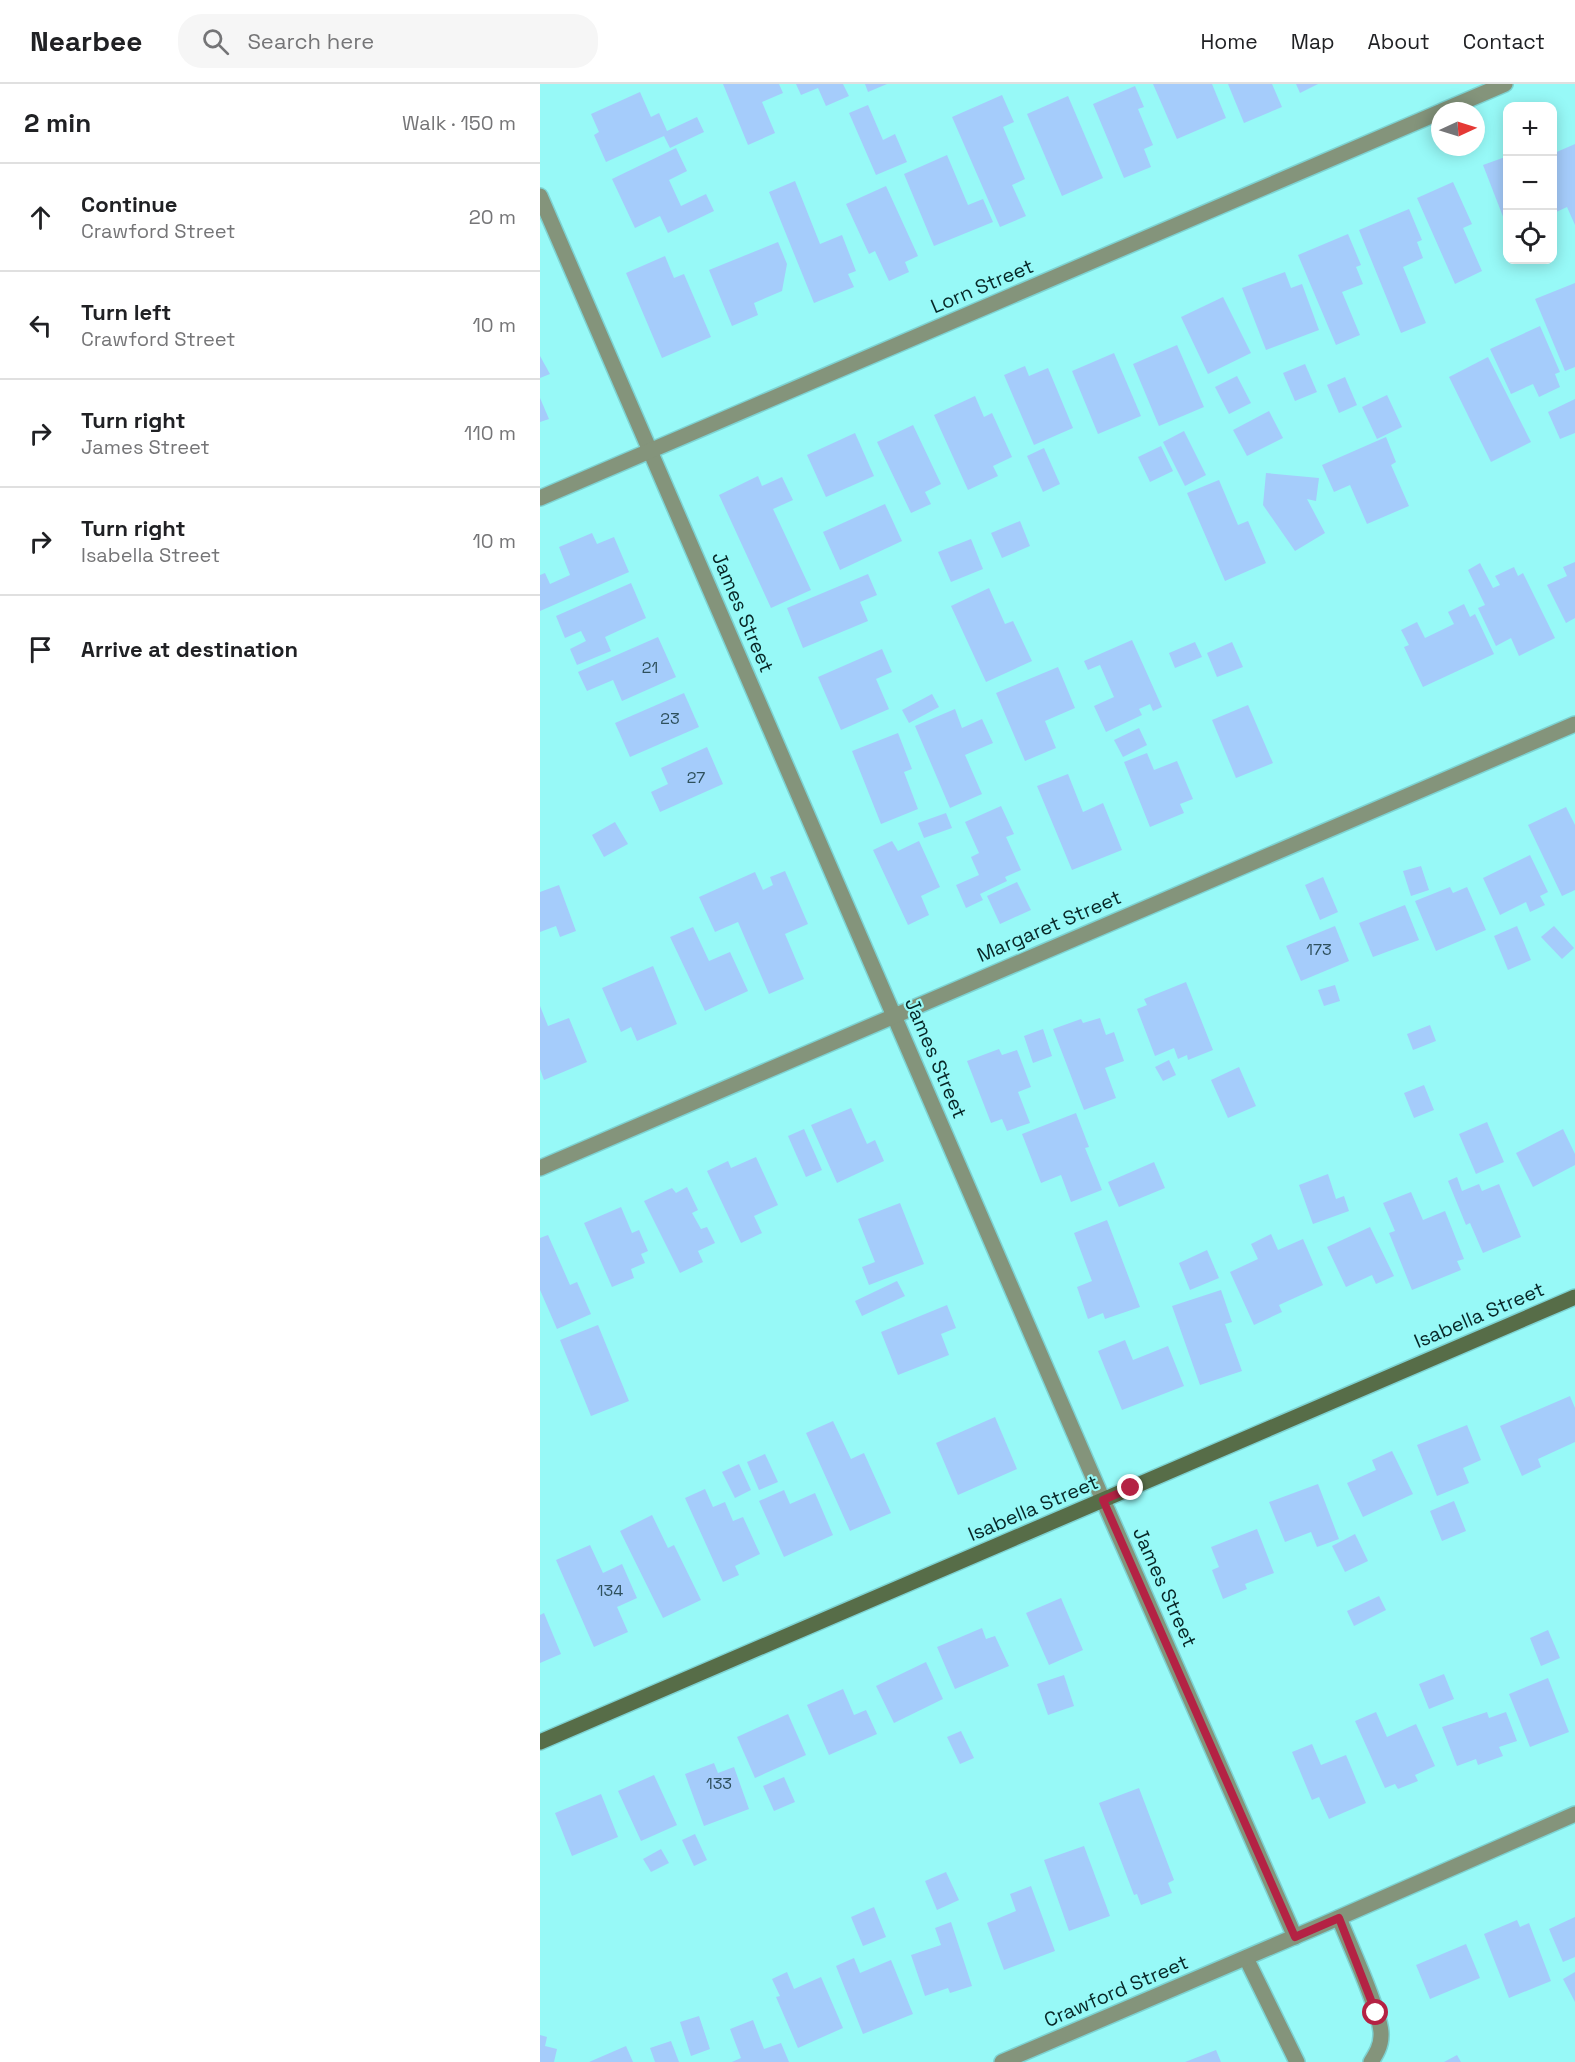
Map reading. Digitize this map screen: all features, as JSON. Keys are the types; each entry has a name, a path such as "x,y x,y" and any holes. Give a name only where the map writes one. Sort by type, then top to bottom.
{"street":[{"name":"Lorn Street","path":"1464,102 1505,84"},
{"name":"Lorn Street","path":"540,498 1431,116"},
{"name":"James Street","path":"540,196 1103,1500 1295,1937"},
{"name":"Margaret Street","path":"540,1168 1575,724"},
{"name":"Isabella Street","path":"540,1742 1575,1297"},
{"name":"Crawford Street","path":"1002,2062 1575,1814"},
{"path":"1339,1918 1376,2013 1382,2035 1378,2052 1371,2062"},
{"path":"1246,1958 1297,2062"}],"building":[{"path":"723,84 779,84 783,93 762,102 775,133 748,145"},
{"path":"796,84 843,84 849,96 826,106 818,88 801,95"},
{"path":"865,84 887,84 868,92"},
{"path":"1153,84 1212,84 1226,118 1177,139"},
{"path":"1228,84 1272,84 1282,107 1244,123"},
{"path":"1296,84 1318,84 1300,93"},
{"path":"1135,86 1144,107 1138,109 1153,145 1144,149 1151,167 1124,178 1093,104"},
{"path":"640,92 651,117 659,113 667,131 697,117 704,132 670,148 664,136 606,162 594,135 599,132 591,114"},
{"path":"1002,95 1014,122 1003,127 1025,179 1012,185 1026,216 1000,227 952,117"},
{"path":"1068,96 1103,178 1062,196 1027,114"},
{"path":"868,105 883,140 895,134 907,162 876,175 849,113"},
{"path":"1575,144 1575,225 1567,207 1557,212 1557,152"},
{"path":"676,148 687,171 669,180 681,206 706,194 714,211 668,233 660,216 635,228 612,179"},
{"path":"947,155 968,205 983,199 993,222 934,246 904,174"},
{"path":"1503,158 1503,217 1483,165"},
{"path":"795,181 820,244 842,235 856,271 848,274 854,287 814,303 769,192"},
{"path":"1453,182 1472,224 1463,228 1482,271 1455,284 1417,198"},
{"path":"886,186 918,256 905,262 909,272 889,281 875,251 869,254 846,204"},
{"path":"1409,209 1422,240 1417,242 1423,258 1403,267 1426,323 1401,333 1359,230"},
{"path":"1348,234 1361,265 1356,267 1363,284 1342,292 1360,335 1336,345 1298,255"},
{"path":"778,242 787,264 782,291 754,303 758,315 732,326 709,270"},
{"path":"665,256 674,278 684,274 711,337 662,358 626,273"},
{"path":"1285,272 1291,288 1302,284 1319,330 1266,350 1242,288"},
{"path":"1575,283 1575,367 1565,371 1535,299"},
{"path":"1223,297 1251,353 1208,374 1181,317"},
{"path":"1540,326 1560,372 1555,374 1560,387 1539,397 1533,384 1511,394 1490,349"},
{"path":"1177,345 1204,407 1159,426 1133,364"},
{"path":"1114,353 1141,416 1098,434 1072,371"},
{"path":"540,356 550,374 540,378"},
{"path":"1488,357 1531,442 1491,462 1449,377"},
{"path":"1305,364 1317,392 1295,401 1283,373"},
{"path":"1025,366 1029,376 1048,368 1073,428 1034,445 1004,375"},
{"path":"1237,376 1251,403 1229,414 1215,387"},
{"path":"1345,377 1357,405 1339,413 1327,385"},
{"path":"1387,395 1402,427 1377,439 1362,407"},
{"path":"975,396 984,417 992,413 1012,457 993,466 998,476 968,490 934,415"},
{"path":"540,398 549,419 540,422"},
{"path":"1575,399 1575,433 1560,439 1548,412"},
{"path":"1269,411 1283,438 1247,456 1233,430"},
{"path":"913,425 941,484 925,492 931,504 911,513 877,442"},
{"path":"1184,431 1206,475 1185,486 1163,442"},
{"path":"855,433 874,476 826,497 807,455"},
{"path":"1386,437 1396,462 1391,465 1409,506 1367,524 1350,485 1334,492 1322,465"},
{"path":"1161,446 1173,471 1150,482 1138,457"},
{"path":"1044,448 1060,484 1043,492 1027,456"},
{"path":"1266,473 1319,478 1316,501 1307,499 1325,533 1295,551 1263,505"},
{"path":"758,476 762,486 782,477 793,500 773,509 811,590 771,608 719,495"},
{"path":"1219,480 1238,525 1248,521 1266,563 1225,581 1187,493"},
{"path":"885,504 902,541 840,570 823,532"},
{"path":"1020,521 1030,546 1002,558 991,533"},
{"path":"592,533 597,544 614,537 629,572 540,611 540,575 545,573 550,584 570,575 559,547"},
{"path":"971,539 983,569 951,582 938,552"},
{"path":"1575,562 1575,618 1566,623 1547,585 1567,576 1563,567"},
{"path":"1480,563 1493,588 1500,585 1495,576 1514,567 1518,576 1523,573 1555,638 1519,656 1511,638 1496,646 1478,608 1485,605 1468,570"},
{"path":"868,574 877,595 860,602 868,621 803,648 787,608"},
{"path":"631,583 646,618 605,637 611,651 577,665 570,649 586,641 581,631 565,638 556,616"},
{"path":"989,588 1005,624 1013,621 1032,661 986,682 951,606"},
{"path":"1464,604 1470,617 1475,614 1494,654 1423,687 1404,647 1409,645 1401,630 1417,622 1425,638 1454,624 1448,612"},
{"path":"658,637 676,677 622,701 613,680 587,691 578,672"},
{"path":"1132,640 1162,707 1153,711 1150,704 1139,709 1142,715 1106,732 1094,706 1114,697 1100,665 1088,670 1084,661"},
{"path":"1195,642 1202,657 1175,668 1169,653"},
{"path":"1232,642 1243,667 1217,677 1207,653"},
{"path":"882,649 892,672 876,679 889,709 841,730 818,677"},
{"path":"1058,667 1075,708 1045,721 1056,748 1025,761 996,693"},
{"path":"684,693 699,727 630,757 615,723"},
{"path":"932,694 939,707 909,723 902,710"},
{"path":"1248,705 1273,763 1236,778 1212,720"},
{"path":"955,709 962,728 982,719 993,743 965,755 982,794 950,808 915,726"},
{"path":"1139,728 1147,745 1123,757 1114,740"},
{"path":"898,733 912,769 904,772 918,809 881,824 852,751"},
{"path":"707,747 723,784 660,812 651,792 668,784 661,768"},
{"path":"1147,753 1154,770 1177,761 1193,799 1180,804 1184,813 1150,827 1124,762"},
{"path":"1068,774 1083,812 1103,803 1122,850 1072,870 1037,786"},
{"path":"1001,806 1014,834 1006,837 1021,870 1005,877 1007,881 980,894 983,900 966,908 956,885 979,875 971,857 979,853 965,822"},
{"path":"1566,807 1575,825 1575,890 1562,896 1528,825"},
{"path":"946,813 952,828 924,838 918,823"},
{"path":"615,822 628,844 604,857 592,835"},
{"path":"892,841 898,851 919,841 940,887 921,896 929,915 908,925 873,850"},
{"path":"1530,855 1548,892 1540,896 1545,905 1530,912 1526,902 1500,915 1483,878"},
{"path":"1421,866 1429,890 1411,896 1403,871"},
{"path":"785,871 808,924 785,934 804,979 769,994 738,922 715,932 699,897 755,872 763,890 773,885 770,877"},
{"path":"1323,877 1338,912 1320,920 1305,885"},
{"path":"1017,882 1031,910 1000,924 987,896"},
{"path":"559,885 576,931 560,937 556,926 540,932 540,892"},
{"path":"1450,887 1453,893 1467,887 1486,930 1436,951 1415,901"},
{"path":"1405,905 1419,940 1373,957 1359,923"},
{"path":"1335,926 1349,961 1301,981 1286,946"},
{"path":"1517,926 1531,960 1508,970 1494,936"},
{"path":"1554,926 1574,948 1562,959 1541,937"},
{"path":"693,927 709,961 730,952 748,991 705,1011 670,937"},
{"path":"653,966 677,1024 637,1041 631,1027 621,1032 602,988"},
{"path":"1186,982 1213,1050 1188,1060 1187,1055 1178,1059 1174,1048 1155,1056 1137,1009 1147,1005 1144,999"},
{"path":"1335,985 1340,1001 1324,1006 1318,990"},
{"path":"540,1006 548,1026 569,1018 587,1062 544,1080 540,1069"},
{"path":"1100,1018 1106,1035 1114,1032 1124,1061 1105,1068 1116,1098 1084,1110 1053,1029 1081,1019 1083,1023"},
{"path":"1430,1025 1436,1041 1413,1050 1407,1034"},
{"path":"1043,1029 1052,1056 1033,1063 1024,1036"},
{"path":"999,1049 1002,1055 1017,1050 1031,1087 1018,1092 1030,1123 1007,1131 1002,1119 991,1123 967,1061"},
{"path":"1169,1060 1176,1075 1163,1081 1155,1067"},
{"path":"1239,1067 1256,1106 1228,1118 1211,1080"},
{"path":"1424,1085 1434,1110 1414,1118 1404,1093"},
{"path":"851,1108 867,1144 875,1140 884,1161 837,1183 811,1125"},
{"path":"1076,1113 1089,1147 1085,1148 1102,1190 1071,1202 1061,1175 1041,1183 1022,1134"},
{"path":"1487,1122 1504,1162 1476,1174 1459,1134"},
{"path":"804,1129 822,1170 806,1177 788,1136"},
{"path":"1563,1129 1575,1154 1575,1165 1533,1187 1516,1153"},
{"path":"756,1157 778,1205 754,1216 762,1233 741,1243 707,1171 728,1161 731,1168"},
{"path":"1154,1162 1165,1188 1119,1207 1108,1182"},
{"path":"1328,1174 1336,1199 1344,1196 1349,1211 1313,1224 1299,1185"},
{"path":"1457,1177 1462,1191 1479,1184 1482,1191 1499,1184 1521,1237 1483,1253 1470,1223 1466,1225 1448,1181"},
{"path":"687,1187 698,1210 692,1213 701,1229 707,1227 715,1243 698,1251 703,1262 680,1273 644,1201 672,1188 676,1193"},
{"path":"1411,1192 1423,1220 1445,1211 1464,1259 1457,1261 1461,1270 1412,1290 1389,1233 1395,1231 1383,1203"},
{"path":"900,1203 924,1264 869,1285 862,1267 875,1262 858,1219"},
{"path":"621,1207 632,1233 639,1230 648,1251 641,1254 645,1263 631,1269 634,1278 612,1287 584,1223"},
{"path":"1107,1220 1140,1307 1105,1319 1103,1313 1088,1319 1077,1287 1092,1281 1074,1233"},
{"path":"1370,1227 1394,1276 1376,1284 1372,1275 1346,1287 1327,1247"},
{"path":"1271,1234 1278,1250 1303,1239 1323,1285 1279,1305 1282,1312 1254,1325 1230,1272 1258,1259 1251,1244"},
{"path":"548,1235 570,1285 577,1282 591,1314 557,1329 540,1290 540,1238"},
{"path":"1207,1250 1219,1278 1190,1290 1179,1263"},
{"path":"897,1281 905,1296 862,1316 855,1301"},
{"path":"1221,1290 1232,1322 1225,1324 1242,1371 1200,1385 1172,1306"},
{"path":"947,1305 956,1328 941,1334 949,1355 898,1375 881,1332"},
{"path":"598,1325 629,1401 591,1416 560,1340"},
{"path":"1125,1340 1133,1360 1168,1346 1184,1386 1122,1410 1098,1351"},
{"path":"1570,1396 1575,1408 1575,1442 1538,1459 1541,1467 1522,1476 1500,1426"},
{"path":"995,1417 1017,1469 958,1495 936,1443"},
{"path":"833,1421 851,1459 864,1453 891,1513 850,1531 806,1433"},
{"path":"1467,1425 1481,1460 1463,1468 1469,1483 1437,1496 1417,1445"},
{"path":"1392,1451 1413,1494 1363,1517 1347,1483 1376,1470 1372,1460"},
{"path":"765,1454 778,1482 759,1490 747,1462"},
{"path":"739,1464 751,1490 735,1498 722,1472"},
{"path":"1318,1484 1339,1539 1317,1547 1311,1532 1285,1542 1269,1502"},
{"path":"705,1489 713,1507 725,1502 733,1521 743,1517 760,1554 735,1566 739,1575 723,1582 685,1498"},
{"path":"784,1490 790,1504 815,1493 833,1535 784,1557 759,1501"},
{"path":"1454,1501 1466,1531 1442,1541 1430,1511"},
{"path":"652,1515 668,1548 674,1545 701,1600 663,1618 620,1531"},
{"path":"1257,1529 1274,1573 1245,1584 1247,1589 1223,1599 1212,1570 1219,1567 1211,1547"},
{"path":"1355,1534 1368,1561 1345,1572 1332,1546"},
{"path":"590,1545 603,1573 622,1564 637,1598 617,1607 628,1632 594,1647 556,1560"},
{"path":"1379,1596 1386,1610 1354,1626 1347,1611"},
{"path":"1061,1598 1083,1650 1049,1665 1026,1613"},
{"path":"544,1613 561,1654 540,1663 540,1615"},
{"path":"982,1628 986,1639 995,1636 1009,1666 955,1689 937,1647"},
{"path":"1548,1630 1560,1658 1541,1666 1530,1638"},
{"path":"926,1662 943,1699 894,1723 876,1686"},
{"path":"1444,1674 1454,1699 1429,1709 1419,1684"},
{"path":"1064,1675 1074,1706 1048,1715 1037,1684"},
{"path":"1548,1678 1569,1732 1530,1747 1509,1694"},
{"path":"843,1689 854,1715 866,1710 877,1734 829,1755 807,1705"},
{"path":"1376,1712 1387,1737 1416,1724 1435,1766 1415,1775 1418,1781 1398,1789 1395,1784 1385,1788 1355,1721"},
{"path":"1487,1712 1489,1718 1506,1712 1517,1741 1499,1747 1503,1756 1478,1765 1476,1759 1457,1766 1442,1727"},
{"path":"788,1714 806,1755 755,1778 737,1737"},
{"path":"961,1731 974,1758 960,1764 947,1737"},
{"path":"1312,1744 1321,1765 1346,1755 1366,1803 1329,1819 1319,1797 1312,1800 1292,1752"},
{"path":"714,1763 718,1773 734,1767 749,1809 704,1826 685,1774"},
{"path":"654,1775 677,1825 641,1841 618,1791"},
{"path":"784,1777 795,1802 774,1811 763,1786"},
{"path":"1139,1788 1174,1880 1168,1883 1172,1893 1141,1905 1137,1894 1134,1895 1099,1803"},
{"path":"601,1794 618,1837 572,1856 555,1813"},
{"path":"695,1834 707,1860 694,1866 682,1840"},
{"path":"1084,1846 1110,1916 1069,1931 1044,1860"},
{"path":"661,1849 669,1863 651,1872 643,1859"},
{"path":"946,1872 959,1900 937,1910 925,1881"},
{"path":"1031,1886 1055,1951 1004,1970 987,1923 1016,1911 1010,1894"},
{"path":"874,1907 886,1937 863,1946 851,1917"},
{"path":"1575,1917 1575,1957 1563,1962 1549,1929"},
{"path":"1517,1920 1520,1927 1529,1923 1551,1981 1509,1998 1484,1934"},
{"path":"951,1922 972,1986 950,1993 948,1988 925,1996 911,1955 941,1945 935,1928"},
{"path":"1466,1944 1480,1978 1430,1999 1416,1965"},
{"path":"854,1958 860,1973 891,1960 913,2014 863,2034 836,1966"},
{"path":"787,1972 794,1989 821,1977 843,2028 798,2048 776,1997 780,1996 772,1979"},
{"path":"1575,1972 1575,2002 1563,1979"},
{"path":"699,2016 710,2049 691,2056 680,2022"},
{"path":"753,2020 764,2049 781,2043 789,2062 732,2062 741,2058 730,2029"},
{"path":"540,2035 547,2037 545,2046 557,2049 554,2062 540,2062"},
{"path":"671,2041 679,2062 655,2062 650,2048"},
{"path":"626,2046 633,2062 589,2062"},
{"path":"1216,2050 1221,2062 1185,2062"},
{"path":"1457,2055 1461,2062 1444,2062"}],"route":[{"path":"1131,1488 1103,1500 1295,1937 1339,1918 1376,2013"}]}
